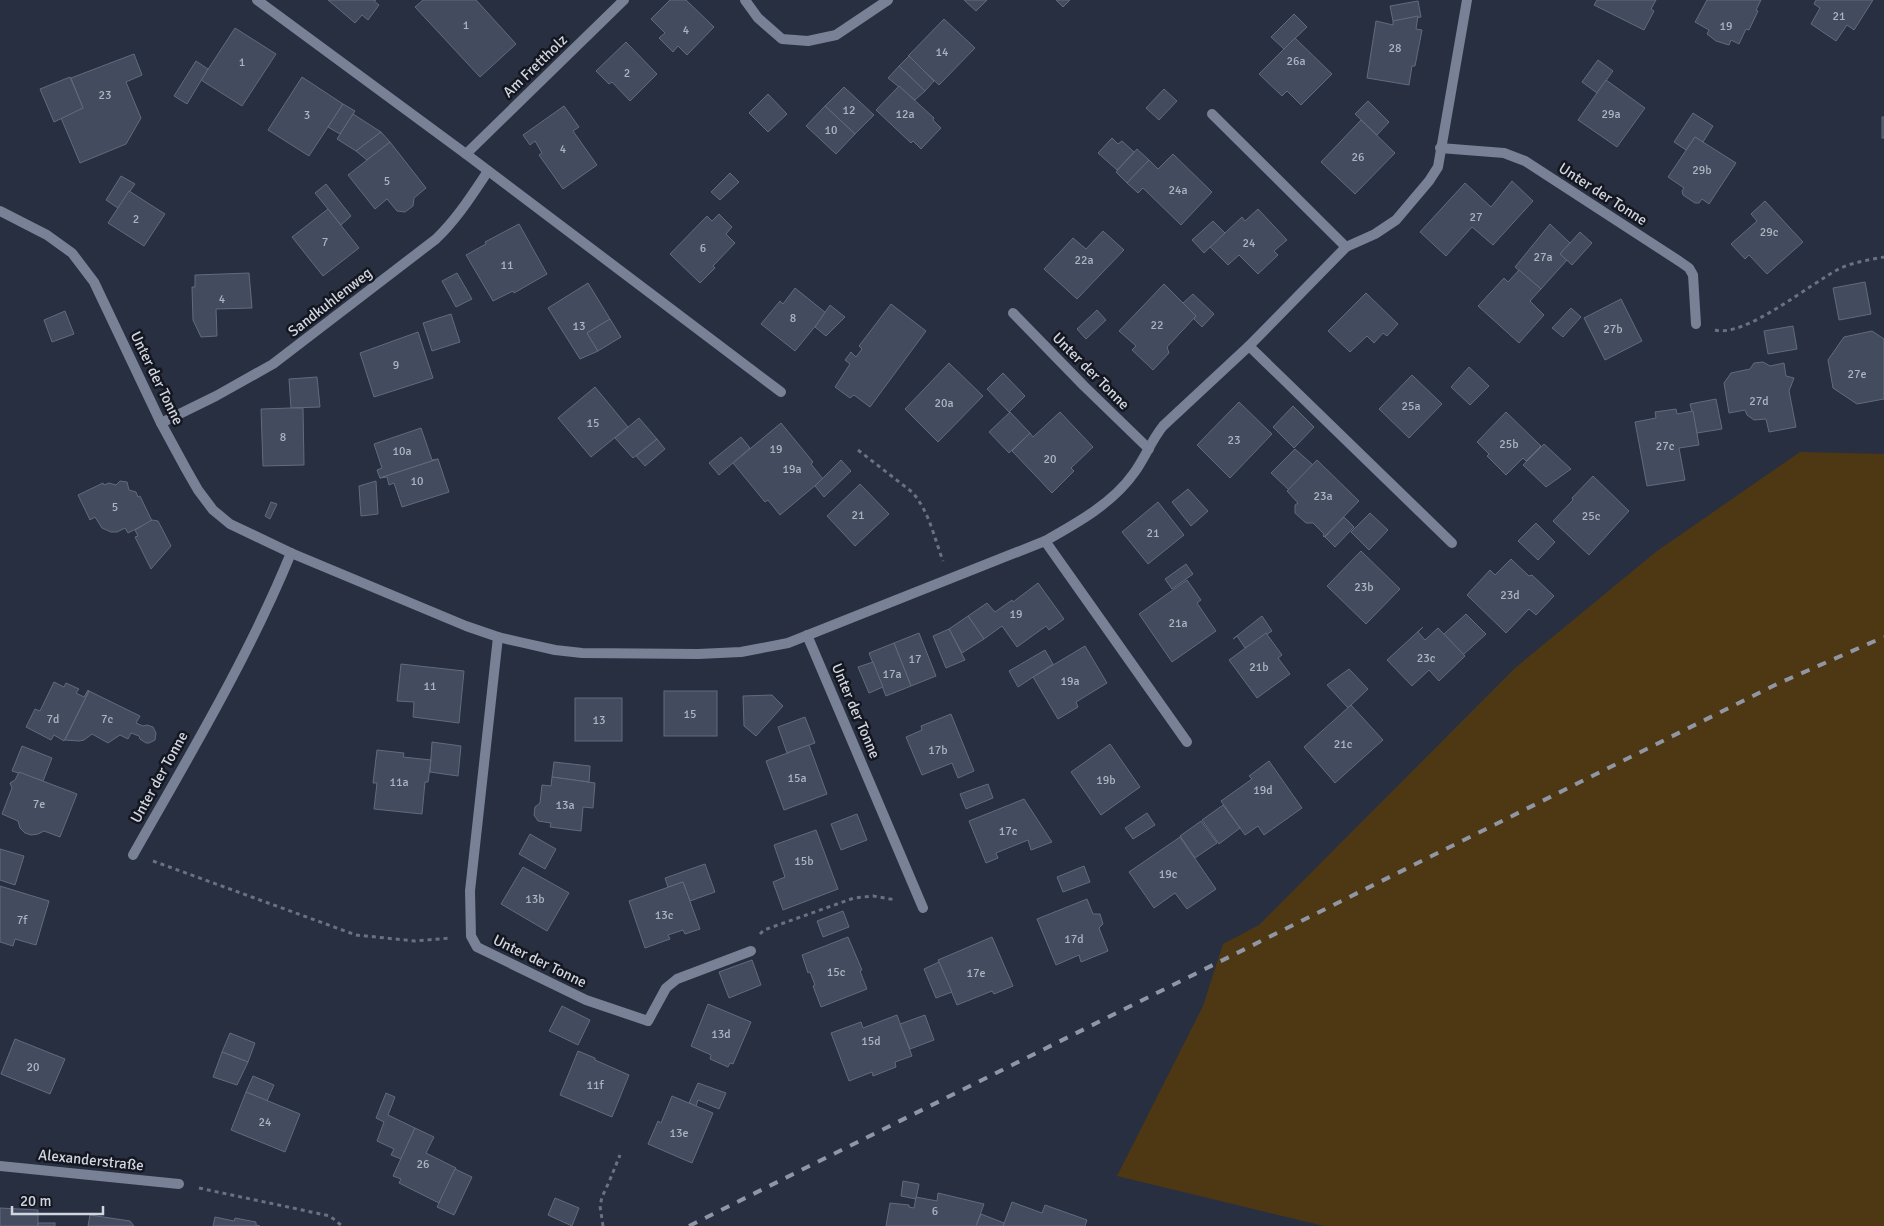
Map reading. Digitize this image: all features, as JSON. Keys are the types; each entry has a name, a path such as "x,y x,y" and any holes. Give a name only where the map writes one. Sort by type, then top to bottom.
{"street":[{"path":"256,0 466,154 781,392"},
{"name":"Am Frettholz","path":"466,154 624,0"},
{"path":"745,0 758,18 782,39 808,41 836,35 888,0"},
{"name":"Unter der Tonne","path":"0,211 47,235 72,253 94,282 161,423 198,490 213,510 230,524 291,553 466,626 498,637 555,650 582,653 698,654 756,650 788,643 1045,541 1081,520 1114,494 1135,472 1163,426 1249,346 1346,247 1375,234 1396,220 1434,174 1438,167 1466,0"},
{"path":"1212,114 1346,247"},
{"name":"Unter der Tonne","path":"1440,148 1498,152 1518,158 1679,260 1689,268 1693,275 1696,324"},
{"name":"Sandkuhlenweg","path":"161,423 247,379 299,346 449,227 488,171"},
{"name":"Unter der Tonne","path":"1013,313 1084,386 1149,448"},
{"path":"1249,346 1452,543"},
{"path":"1045,541 1187,742"},
{"name":"Unter der Tonne","path":"133,855 231,680 276,590 291,553"},
{"name":"Unter der Tonne","path":"808,635 923,908"},
{"name":"Unter der Tonne","path":"498,637 470,891 471,936 477,947 586,1000 648,1021 666,988 676,979 751,950"},
{"name":"Alexanderstraße","path":"0,1166 179,1184"}],"path":[{"path":"1696,324 1720,331 1739,328 1838,270 1884,257"},
{"path":"858,450 912,492 918,499 926,512 950,580"},
{"path":"133,855 356,935 415,941 471,936"},
{"path":"751,950 757,937 764,930 854,898 873,896 893,899 923,908"},
{"path":"603,1226 600,1206 602,1197 620,1155"},
{"path":"179,1184 330,1216 342,1226"}],"shaded area":[{"path":"1800,452 1884,454 1884,1226 1324,1226 1117,1176 1203,1006 1223,944 1259,925 1515,668 1657,551"}],"building":[{"path":"328,0 376,0 374,1 379,5 368,20 362,15 355,23"},
{"path":"423,0 476,0 516,44 480,77 415,7"},
{"path":"670,0 686,0 714,27 687,55 678,46 673,52 659,38 665,33 651,19"},
{"path":"964,0 987,0 976,11"},
{"path":"1056,0 1070,0 1063,7"},
{"path":"1597,0 1656,0 1651,9 1654,11 1644,30 1594,5"},
{"path":"1707,0 1761,0 1749,30 1746,29 1739,44 1731,40 1729,45 1716,41 1707,34 1709,30 1695,22"},
{"path":"1816,0 1873,0 1854,30 1847,25 1836,41 1811,24 1820,8 1814,4"},
{"path":"1418,1 1421,17 1393,21 1390,6"},
{"path":"1294,14 1307,27 1284,49 1271,37"},
{"path":"1418,16 1416,29 1422,30 1409,85 1367,78 1376,21 1393,25 1393,21"},
{"path":"944,19 975,48 939,85 908,56"},
{"path":"235,28 276,54 242,106 201,80"},
{"path":"1295,38 1332,74 1301,105 1287,91 1282,96 1259,74"},
{"path":"626,42 657,74 630,101 612,82 609,84 596,71"},
{"path":"134,54 142,75 126,82 141,118 126,144 80,163 61,118 83,108 71,78"},
{"path":"909,56 934,81 925,91 899,66"},
{"path":"1598,60 1613,71 1597,93 1582,82"},
{"path":"196,61 208,69 187,104 174,96"},
{"path":"899,66 925,91 915,100 888,78"},
{"path":"70,77 83,108 54,122 40,89"},
{"path":"302,77 343,104 309,156 268,130"},
{"path":"1606,80 1645,108 1617,147 1578,120"},
{"path":"899,86 934,118 933,120 941,128 921,149 913,141 911,143 876,110"},
{"path":"844,87 874,115 855,134 825,106"},
{"path":"1164,89 1177,101 1159,120 1146,108"},
{"path":"768,94 787,114 768,132 749,113"},
{"path":"1368,101 1389,122 1377,135 1355,114"},
{"path":"343,104 355,111 340,134 328,127"},
{"path":"564,106 579,127 573,131 597,165 563,189 539,155 542,153 535,141 530,145 523,135"},
{"path":"825,106 855,134 836,154 806,126"},
{"path":"1693,113 1713,126 1703,142 1695,137 1686,150 1674,142"},
{"path":"353,114 381,132 356,151 337,139"},
{"path":"1882,117 1884,117 1884,138 1882,138"},
{"path":"1361,120 1395,153 1355,194 1321,162"},
{"path":"381,132 390,142 367,160 356,151"},
{"path":"1695,137 1736,163 1709,204 1702,199 1699,203 1695,203 1683,195 1682,191 1684,188 1668,177"},
{"path":"1112,138 1118,144 1122,141 1134,152 1117,170 1098,153"},
{"path":"390,142 426,188 414,198 413,206 405,212 397,211 387,199 375,209 348,175"},
{"path":"1137,149 1149,160 1127,183 1116,172"},
{"path":"1173,154 1212,192 1181,225 1143,188 1138,193 1127,183 1149,160 1158,169"},
{"path":"730,173 739,182 720,200 711,192"},
{"path":"121,176 135,184 118,208 106,200"},
{"path":"1512,181 1533,201 1493,245 1472,227 1446,256 1420,232 1465,183 1491,207"},
{"path":"326,184 351,216 341,225 315,193"},
{"path":"129,191 165,214 144,246 108,223"},
{"path":"1765,201 1803,242 1767,274 1749,255 1745,259 1731,244 1757,221 1751,214"},
{"path":"328,209 359,248 323,276 292,237"},
{"path":"1258,209 1287,240 1274,251 1278,255 1258,274 1239,255 1228,265 1210,247 1242,217 1245,221"},
{"path":"719,214 732,227 726,234 735,243 700,283 670,254 707,216 712,221"},
{"path":"1213,221 1225,233 1204,253 1192,240"},
{"path":"519,224 547,274 514,293 513,291 493,301 466,255 486,244 485,242"},
{"path":"1550,224 1570,243 1560,254 1567,260 1541,289 1515,267"},
{"path":"1103,231 1124,250 1077,299 1044,269 1073,238 1086,249"},
{"path":"1580,232 1592,243 1572,265 1560,254"},
{"path":"1519,270 1541,289 1530,301 1544,315 1519,343 1478,306 1504,278 1508,282"},
{"path":"249,273 252,308 216,309 217,336 201,337 193,320 192,287 195,287 195,275"},
{"path":"457,273 472,299 456,307 442,281"},
{"path":"1865,282 1871,314 1839,320 1833,288"},
{"path":"588,283 610,319 587,333 598,351 580,359 548,308"},
{"path":"1164,284 1196,316 1167,347 1169,353 1153,370 1132,350 1136,346 1119,331"},
{"path":"795,288 826,313 795,351 761,324 780,301 783,304"},
{"path":"1366,293 1398,324 1387,336 1383,333 1374,343 1367,336 1350,352 1328,331"},
{"path":"1193,294 1214,314 1202,327 1194,319 1196,316 1183,303"},
{"path":"1621,299 1642,341 1605,360 1584,318"},
{"path":"891,304 926,331 870,407 854,395 850,398 835,387 850,364 845,360 851,352 856,357 862,349 859,346"},
{"path":"830,305 845,317 826,336 815,327"},
{"path":"1571,308 1581,317 1563,337 1552,328"},
{"path":"1097,310 1106,320 1086,339 1077,329"},
{"path":"65,311 74,334 52,342 44,320"},
{"path":"451,314 460,342 432,351 423,323"},
{"path":"610,319 621,337 598,351 587,333"},
{"path":"1793,326 1797,349 1768,354 1764,331"},
{"path":"1872,331 1884,339 1884,399 1857,404 1833,388 1828,360 1844,337"},
{"path":"418,332 433,378 374,397 360,353"},
{"path":"1763,362 1770,366 1784,363 1786,376 1794,378 1789,391 1796,427 1769,432 1766,419 1754,420 1747,415 1745,410 1729,413 1724,383 1731,373 1750,369 1754,363"},
{"path":"949,363 983,396 938,442 905,409"},
{"path":"1469,367 1489,386 1470,405 1451,387"},
{"path":"1003,373 1025,396 1009,412 987,389"},
{"path":"1412,375 1442,404 1409,438 1379,409"},
{"path":"317,377 320,407 291,408 289,379"},
{"path":"595,387 628,427 591,457 558,418"},
{"path":"1716,399 1722,429 1697,433 1690,404"},
{"path":"1239,402 1272,434 1230,478 1197,445"},
{"path":"1293,406 1314,427 1294,448 1273,427"},
{"path":"303,408 304,465 263,466 261,409"},
{"path":"1676,409 1677,414 1693,411 1699,445 1679,448 1685,480 1647,486 1635,422 1656,418 1655,412"},
{"path":"1010,412 1030,433 1009,453 989,432"},
{"path":"1060,412 1093,447 1071,468 1074,471 1052,493 1012,451 1030,433 1033,437"},
{"path":"1506,412 1541,446 1526,461 1523,458 1506,475 1487,456 1489,454 1477,442"},
{"path":"639,418 657,439 633,458 615,438"},
{"path":"781,423 813,462 811,464 823,479 780,515 768,500 765,502 733,463"},
{"path":"421,428 432,460 438,459 380,478 377,470 382,468 374,444"},
{"path":"741,437 750,448 719,475 709,463"},
{"path":"657,439 665,449 645,466 636,456"},
{"path":"1544,444 1571,469 1546,487 1523,465"},
{"path":"1295,449 1313,465 1289,490 1271,473"},
{"path":"438,459 449,492 402,507 394,483 389,485 387,477 380,478"},
{"path":"841,460 851,471 824,497 815,486"},
{"path":"1317,460 1359,501 1324,537 1324,534 1313,523 1306,523 1295,513 1295,505 1298,503 1287,491"},
{"path":"1593,476 1629,511 1589,555 1553,521"},
{"path":"120,481 127,482 129,490 136,492 138,497 140,496 152,521 128,533 125,528 117,532 111,532 102,528 95,517 90,520 78,495 103,483 104,485 109,483 116,485"},
{"path":"376,481 378,514 361,516 359,486"},
{"path":"860,484 889,514 855,546 827,516"},
{"path":"1188,489 1208,511 1191,526 1172,502"},
{"path":"271,502 277,504 270,519 265,516"},
{"path":"1158,502 1184,535 1148,564 1122,532"},
{"path":"1370,513 1388,530 1369,550 1351,532"},
{"path":"1344,517 1354,527 1335,547 1325,537"},
{"path":"152,520 158,521 171,546 151,569 135,537 138,536 135,530"},
{"path":"1536,523 1555,542 1538,560 1518,541"},
{"path":"1361,551 1400,589 1366,624 1327,586"},
{"path":"1511,559 1529,576 1532,575 1554,596 1536,615 1529,609 1506,633 1467,595 1490,570 1495,575"},
{"path":"1186,564 1193,574 1172,589 1165,579"},
{"path":"1187,580 1201,600 1197,603 1216,631 1172,662 1139,614"},
{"path":"1038,583 1064,619 1049,630 1046,626 1017,647 1002,626 984,639 968,616 987,603 995,612 1012,600 1013,602"},
{"path":"1466,614 1486,634 1463,655 1444,634"},
{"path":"968,616 984,639 962,653 949,629"},
{"path":"1262,616 1272,631 1245,648 1237,636 1233,639"},
{"path":"1423,627 1418,632 1425,640 1438,628 1465,656 1439,681 1429,670 1412,686 1387,660"},
{"path":"949,629 965,660 946,668 933,636"},
{"path":"919,633 936,676 911,686 894,643"},
{"path":"1266,633 1282,655 1278,658 1290,674 1257,698 1229,660"},
{"path":"894,643 911,686 886,696 869,653"},
{"path":"1085,646 1107,683 1076,702 1078,707 1058,719 1033,677"},
{"path":"1045,650 1053,664 1018,687 1009,671"},
{"path":"873,662 883,687 869,693 858,667"},
{"path":"401,664 464,671 459,723 413,717 414,702 397,701"},
{"path":"1349,669 1368,689 1348,708 1327,685"},
{"path":"54,682 64,687 66,683 79,689 76,693 84,697 89,691 64,741 54,735 51,740 26,727 35,709 40,711"},
{"path":"89,691 140,716 136,723 153,727 156,733 155,740 146,743 139,736 131,733 128,739 120,735 108,743 92,734 84,740 65,740"},
{"path":"664,691 717,691 717,736 664,736"},
{"path":"772,695 783,706 756,736 744,726 743,696"},
{"path":"575,698 622,698 622,741 575,741"},
{"path":"1351,705 1383,740 1335,783 1304,747"},
{"path":"951,714 974,771 958,778 952,763 922,775 906,737 922,730 921,726"},
{"path":"805,717 815,743 787,753 778,727"},
{"path":"432,742 461,746 458,776 430,772"},
{"path":"1110,744 1140,787 1101,815 1071,772"},
{"path":"809,745 827,794 784,810 766,761"},
{"path":"22,746 52,758 43,781 12,771"},
{"path":"377,750 404,753 403,757 431,760 428,782 425,782 422,814 374,809 377,783 373,783"},
{"path":"1269,761 1302,808 1264,835 1258,826 1245,835 1221,801 1252,779 1249,776"},
{"path":"554,762 590,766 589,782 552,777"},
{"path":"19,772 77,794 60,837 44,831 31,835 25,833 20,828 18,821 2,814 12,788 10,783 15,780"},
{"path":"552,777 595,783 593,808 583,807 581,831 550,827 551,823 538,821 534,815 535,807 540,803 542,785 551,786"},
{"path":"988,784 993,798 966,809 960,794"},
{"path":"1024,799 1052,842 1031,850 1028,840 996,853 998,858 986,863 969,821"},
{"path":"1223,805 1240,828 1219,844 1202,820"},
{"path":"1147,813 1155,825 1133,839 1125,828"},
{"path":"857,814 867,840 841,850 831,824"},
{"path":"1201,821 1217,843 1195,858 1180,836"},
{"path":"816,830 838,889 783,910 773,882 785,877 774,845"},
{"path":"530,834 556,849 545,869 519,854"},
{"path":"1180,837 1216,889 1187,909 1175,893 1154,908 1129,872"},
{"path":"0,849 24,856 15,885 0,880"},
{"path":"705,864 715,892 690,901 683,882 668,887 665,878"},
{"path":"1084,866 1090,882 1063,892 1057,877"},
{"path":"523,867 569,893 547,931 501,904"},
{"path":"683,882 700,929 685,934 683,930 668,935 670,939 645,948 629,901"},
{"path":"0,886 49,901 36,945 15,939 13,946 0,942"},
{"path":"1087,899 1093,914 1100,914 1103,924 1099,928 1108,951 1081,962 1079,955 1056,965 1037,919"},
{"path":"843,911 849,927 823,937 817,921"},
{"path":"848,937 862,970 860,971 867,989 821,1007 813,986 815,985 810,972 808,973 802,955"},
{"path":"992,937 1013,986 994,994 992,991 957,1005 938,960"},
{"path":"752,960 761,985 729,998 719,972"},
{"path":"939,962 952,992 936,998 924,969"},
{"path":"708,1004 751,1022 733,1064 730,1063 728,1067 710,1059 711,1055 691,1046"},
{"path":"562,1006 590,1020 578,1045 549,1031"},
{"path":"897,1015 912,1056 895,1062 896,1067 873,1076 872,1072 849,1081 831,1033 861,1022 863,1028"},
{"path":"925,1015 934,1040 910,1049 900,1024"},
{"path":"230,1033 255,1043 248,1062 222,1052"},
{"path":"15,1039 65,1059 50,1094 1,1074"},
{"path":"578,1051 629,1075 612,1117 560,1095"},
{"path":"222,1052 248,1062 237,1085 213,1077"},
{"path":"253,1076 274,1085 267,1101 246,1092"},
{"path":"698,1083 726,1093 719,1109 698,1100 696,1106 689,1103"},
{"path":"246,1092 300,1114 285,1152 231,1130"},
{"path":"386,1093 395,1097 388,1115 415,1128 401,1159 391,1155 394,1149 377,1141 384,1122 376,1118"},
{"path":"672,1096 713,1113 692,1163 648,1144 658,1121 661,1123"},
{"path":"415,1128 434,1137 426,1153 456,1168 439,1203 399,1183 401,1179 393,1176"},
{"path":"455,1169 472,1177 454,1215 437,1207"},
{"path":"903,1181 919,1184 916,1199 901,1196"},
{"path":"938,1193 984,1204 976,1226 886,1226 890,1203 909,1205 909,1207 914,1208 916,1197 937,1201"},
{"path":"555,1198 579,1208 572,1226 548,1215"},
{"path":"1012,1202 1042,1213 1045,1205 1087,1220 1085,1226 1003,1226"},
{"path":"0,1208 38,1210 38,1226 0,1226"},
{"path":"981,1214 1004,1223 1003,1226 976,1226"},
{"path":"90,1215 130,1221 134,1226 88,1226"},
{"path":"215,1217 234,1221 235,1218 256,1222 256,1225 260,1226 213,1226"},
{"path":"38,1223 55,1223 55,1226 38,1226"}],"railway":[{"path":"689,1226 1777,684 1884,637"}]}
